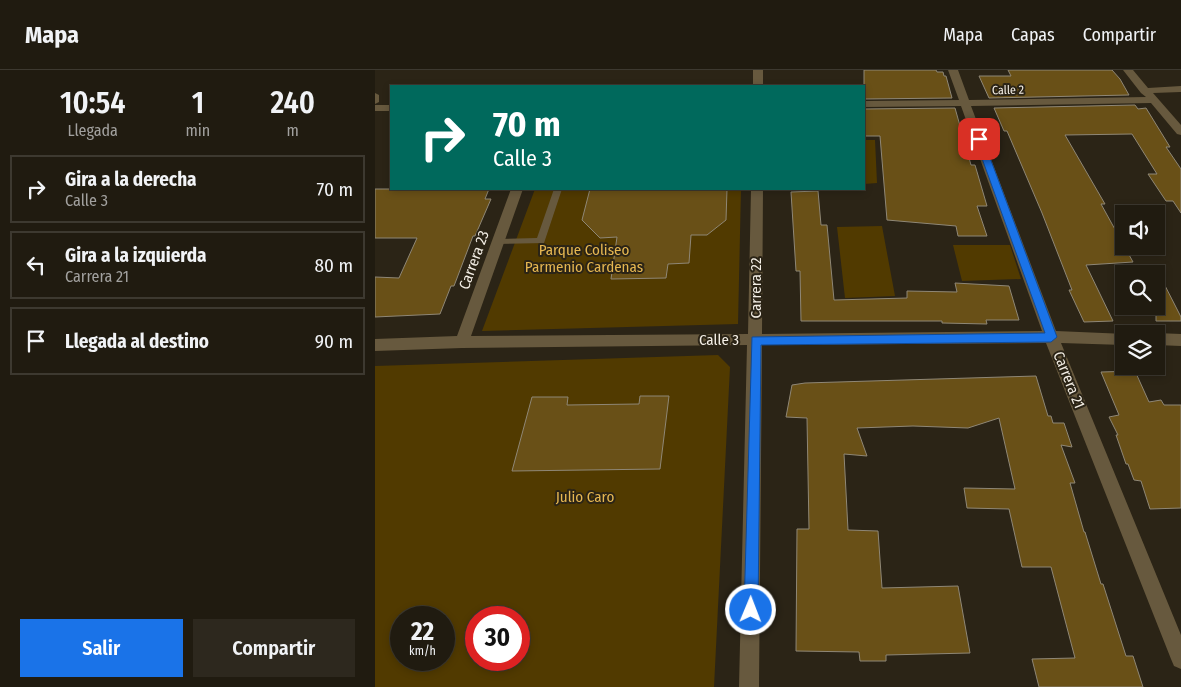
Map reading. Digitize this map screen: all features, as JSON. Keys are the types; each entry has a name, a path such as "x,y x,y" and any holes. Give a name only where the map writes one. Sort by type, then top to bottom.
{"street":[{"path":"757,85 758,70"},
{"name":"Carrera 21","path":"953,70 1051,337 1181,659"},
{"path":"1128,70 1181,132"},
{"path":"1144,91 1181,89"},
{"name":"Calle 2","path":"865,104 1152,100"},
{"path":"375,108 390,108"},
{"name":"Carrera 23","path":"462,342 517,190"},
{"name":"Carrera 22","path":"749,687 757,190"},
{"name":"Calle 3","path":"375,345 462,342 1051,337 1115,339"},
{"path":"1165,339 1181,340"}],"lane":[{"path":"375,95 375,102"},
{"path":"497,242 541,241 558,190"}],"green space":[{"path":"865,140 875,140 877,183 865,184"},
{"name":"Parque Coliseo Parmenio Cardenas","path":"535,190 741,190 738,324 482,331"},
{"path":"882,226 895,296 845,298 837,227"},
{"path":"953,245 1010,245 1021,279 962,281"},
{"name":"Julio Caro","path":"718,355 730,367 714,687 375,687 375,366"}],"building":[{"path":"864,70 936,70 937,72 943,72 944,76 946,76 952,98 865,99"},
{"path":"1008,70 1112,70 1120,79 1129,95 989,98 979,76 1011,76"},
{"path":"1135,105 1138,109 1146,108 1170,147 1166,147 1181,169 1181,213 1173,201 1166,201 1148,174 1157,174 1132,134 1065,135 1105,204 1101,204 1115,229 1115,255 1129,255 1133,262 1086,265 1113,321 1084,322 1069,290 1072,290 1042,213 1007,131 1004,131 994,108"},
{"path":"955,108 971,165 975,165 987,206 977,206 987,236 958,236 956,226 887,220 880,136 865,136 865,109"},
{"path":"375,189 489,190 485,199 491,199 440,314 375,317 375,277 399,278 417,238 375,238"},
{"path":"590,190 727,190 726,220 707,235 691,235 689,263 668,264 666,278 611,279 617,237 600,238 582,220"},
{"path":"818,191 821,225 827,225 834,300 907,298 907,291 957,292 955,283 1009,286 1019,320 986,320 987,324 942,323 942,321 801,321 800,271 796,271 791,192"},
{"path":"1165,286 1181,317 1181,321 1156,321 1156,315 1165,315"},
{"path":"1101,372 1115,372 1115,375 1137,375 1149,402 1161,400 1164,405 1181,405 1181,508 1150,509 1141,481 1134,480 1128,464 1126,464 1116,435 1118,435 1109,417 1119,415"},
{"path":"1036,376 1048,416 1051,416 1053,423 1064,423 1072,447 1061,445 1075,483 1070,483 1084,532 1126,656 1133,656 1143,687 1039,687 1032,659 1075,658 1051,567 1022,567 1009,509 967,508 964,488 1015,489 999,418 968,428 913,426 857,428 867,456 844,454 848,530 878,531 882,588 958,586 970,653 886,655 886,661 860,661 859,652 796,651 797,529 809,529 807,418 786,417 792,385 805,383"},
{"path":"640,396 669,396 660,469 512,471 532,397 568,397 567,405 639,404"}],"route":[{"path":"751,610 755,340 1051,337 979,139"}]}
